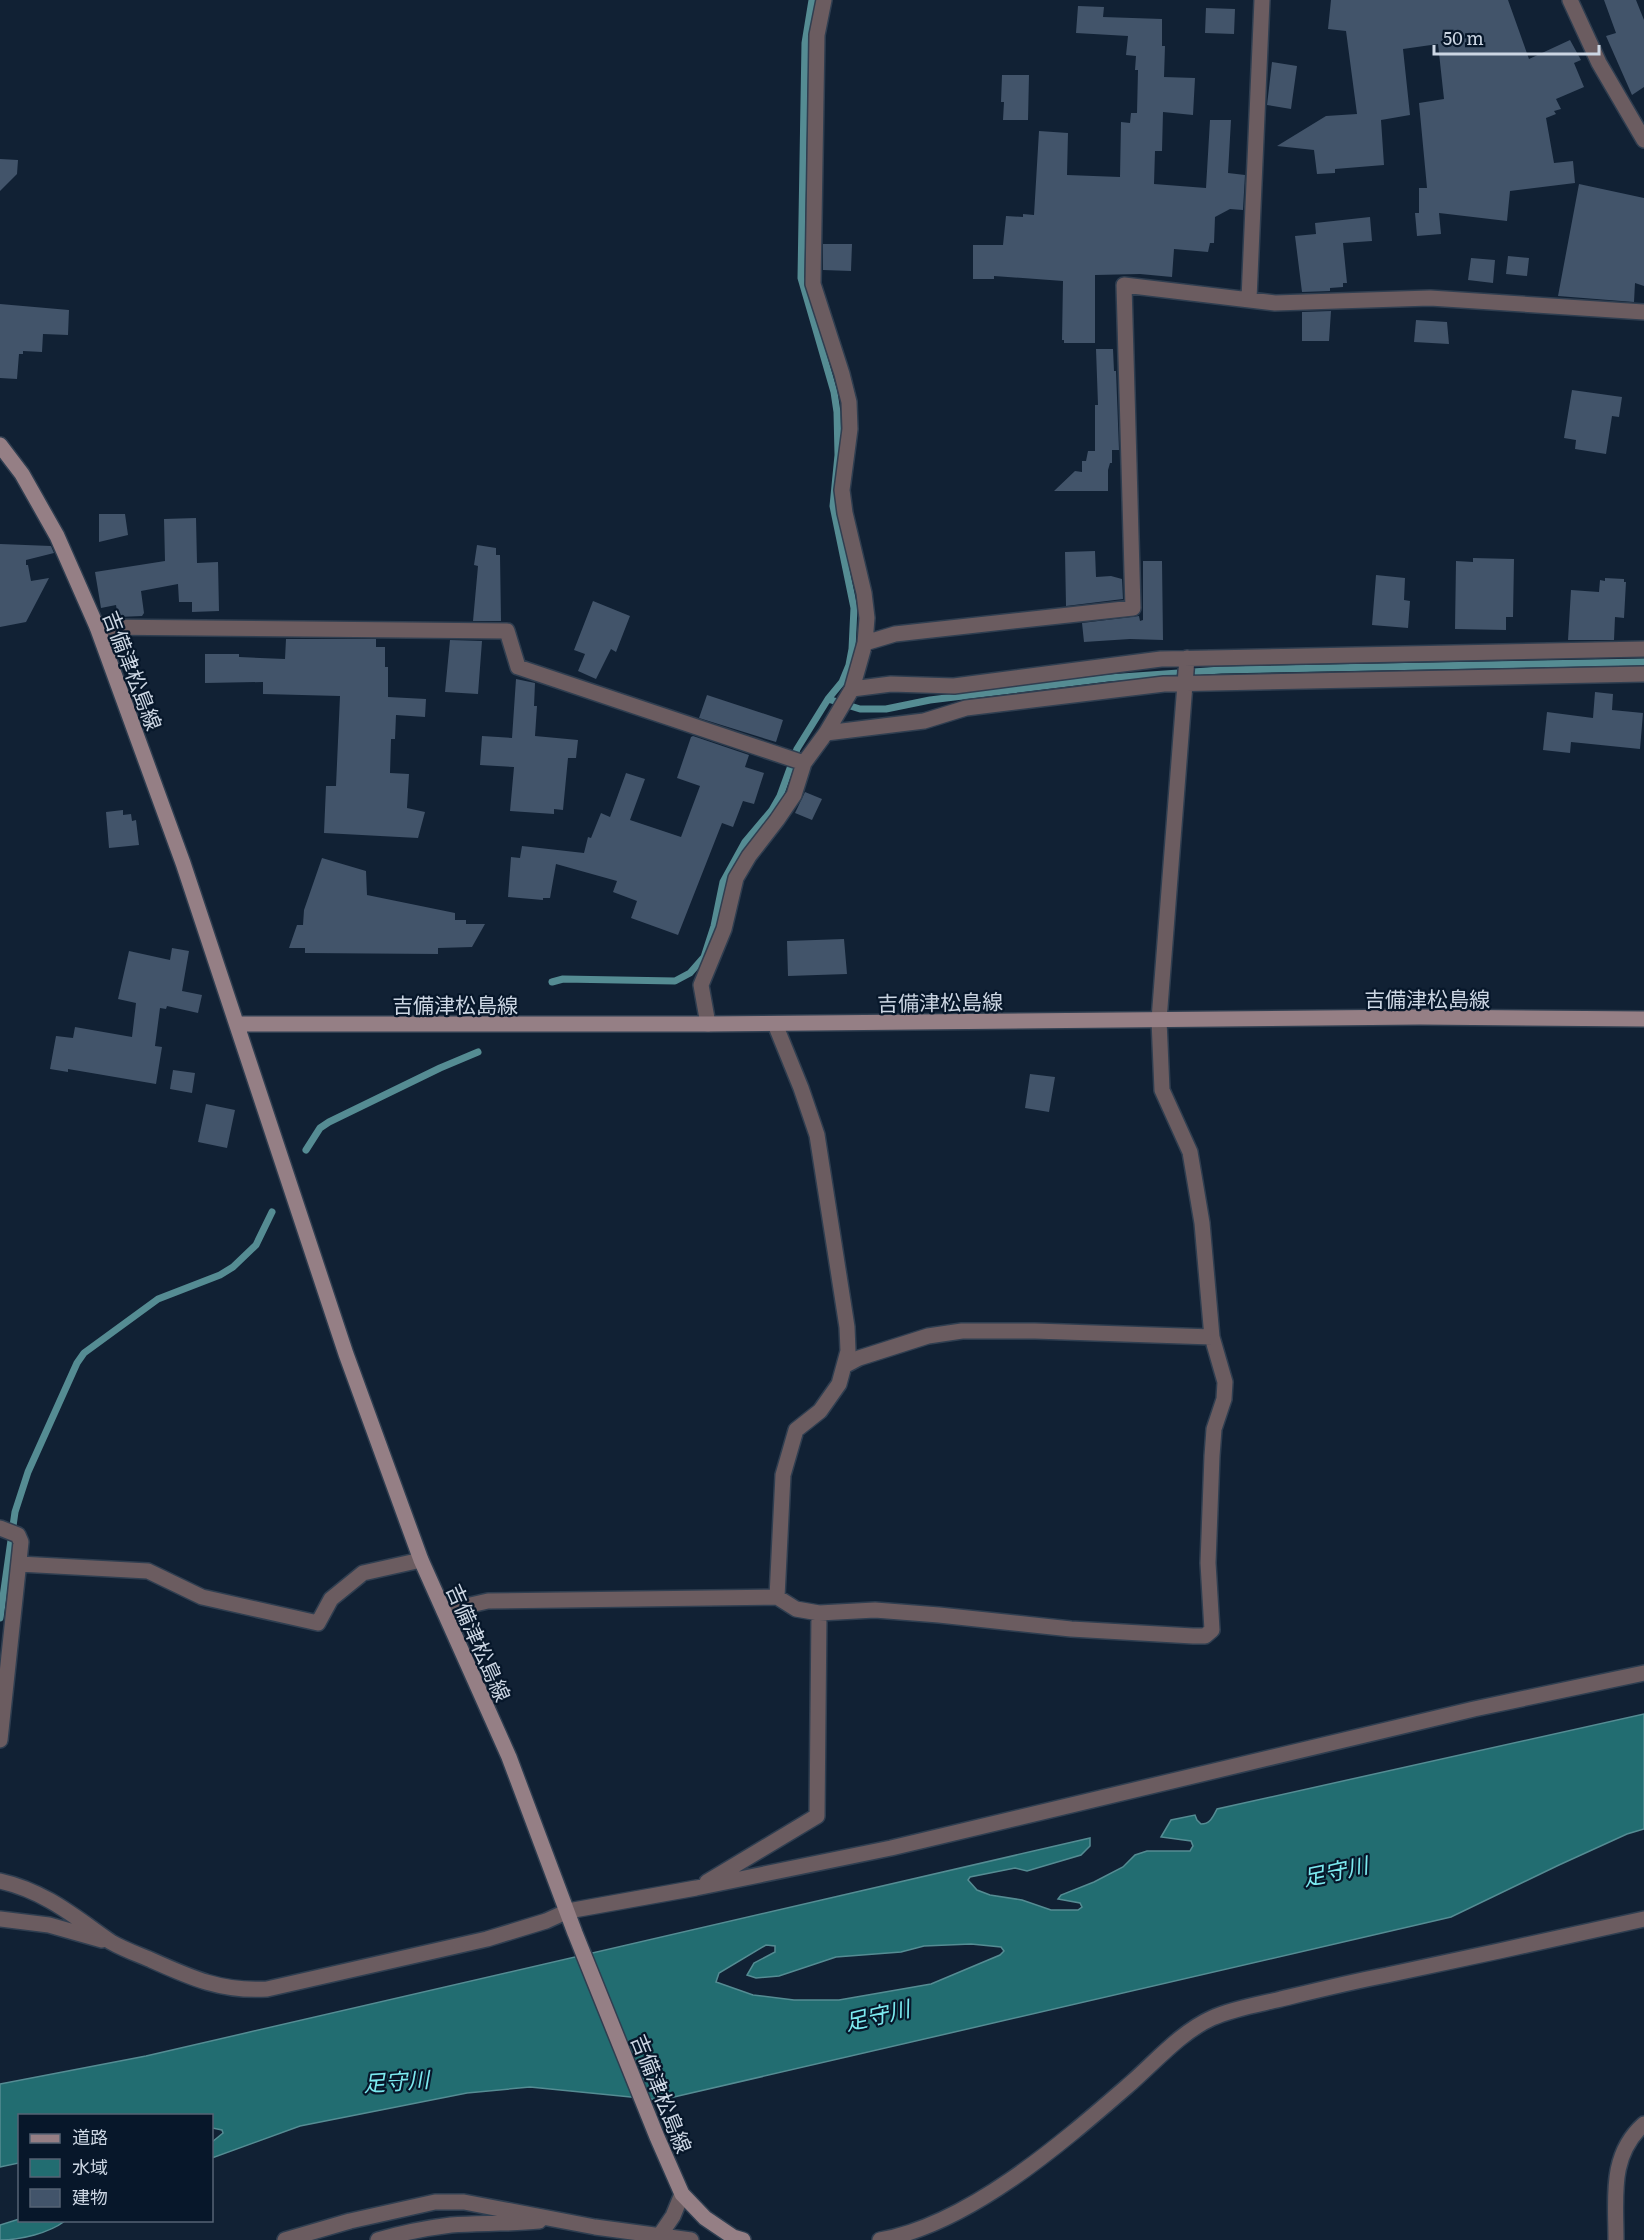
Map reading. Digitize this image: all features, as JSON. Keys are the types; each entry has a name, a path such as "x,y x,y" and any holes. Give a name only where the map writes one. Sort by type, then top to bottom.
{"main road":[{"name":"吉備津松島線","path":"0,445 22,474 57,536 96,627 183,863 346,1354 421,1560 509,1757 575,1933 657,2137 682,2194 705,2218 733,2237 743,2240"},
{"name":"吉備津松島線","path":"237,1024 775,1024 1420,1017 1644,1018"}],"street":[{"path":"708,1024 701,985 724,929 736,878 749,856 794,795 797,761 826,733 838,713 850,692 865,643 867,618 864,592 845,513 842,490 850,429 849,402 813,284 817,35 824,0"},
{"path":"1249,299 1262,0"},
{"path":"1570,0 1599,63 1644,140"},
{"path":"865,643 895,634 1132,608 1124,285 1275,303 1430,298 1644,312"},
{"path":"96,627 507,631 518,667 797,761"},
{"path":"850,692 891,684 954,686 1108,664 1187,658 1644,650"},
{"path":"444,1611 488,1601 777,1597 796,1609 819,1613 886,1611 1071,1629 1205,1636 1212,1630 1208,1563 1213,1438 1224,1399 1225,1383 1212,1337 1202,1223 1194,1176 1186,1140 1162,1090 1159,1020 1187,658"},
{"path":"826,733 915,723 966,708 1185,684 1644,674"},
{"path":"775,1024 817,1135 848,1351 846,1365 839,1383 820,1411 796,1430 783,1475 777,1597"},
{"path":"846,1365 859,1358 928,1336 962,1331 1212,1337"},
{"path":"0,1740 21,1542 8,1531"},
{"path":"19,1564 148,1571 202,1597 318,1623 331,1599 363,1573 421,1560"},
{"path":"696,1888 817,1816 819,1613"},
{"path":"0,1919 49,1924 114,1944 196,1979 243,1991 259,1990 487,1939 546,1921 568,1911 696,1888 902,1845 1474,1709 1644,1673"},
{"path":"0,1881 33,1892 58,1904 114,1944"},
{"path":"880,2240 918,2230 945,2219 978,2201 1051,2150 1188,2032 1212,2018 1241,2008 1337,1985 1644,1919"},
{"path":"1616,2240 1616,2173 1632,2135 1644,2124"},
{"path":"660,2235 673,2216 682,2194"},
{"path":"285,2240 350,2221 435,2202 464,2202 551,2219 691,2240"},
{"path":"378,2240 409,2231 452,2225 508,2224 551,2219"}],"water":[{"name":"足守川","path":"1644,1714 1644,1829 1627,1834 1559,1865 1451,1917 661,2100 530,2087 467,2093 300,2126 213,2158 213,2141 223,2133 222,2130 213,2128 213,2114 18,2114 18,2163 0,2167 0,2084 146,2056 1090,1838 1090,1846 1081,1855 1027,1871 1015,1868 970,1877 968,1880 977,1890 990,1895 1022,1900 1051,1910 1078,1910 1082,1907 1080,1903 1058,1899 1061,1895 1123,1867 1135,1855 1147,1851 1190,1851 1193,1846 1191,1841 1161,1837 1171,1820 1195,1815 1201,1824 1211,1820 1217,1809","holes":["971,1944 1001,1947 1004,1951 1000,1955 931,1984 839,2000 794,2000 753,1995 716,1982 719,1973 766,1945 775,1946 775,1952 754,1963 747,1975 756,1978 779,1976 836,1957 901,1952 924,1946"]},
{"path":"18,2219 18,2222 63,2222 34,2235 0,2240 0,2225"}],"building":[{"path":"1331,0 1508,0 1529,59 1570,40 1581,60 1574,63 1584,87 1556,99 1561,109 1554,111 1556,114 1546,118 1554,163 1573,161 1575,183 1510,191 1507,221 1439,213 1441,234 1417,236 1415,213 1419,213 1419,188 1427,188 1419,103 1444,99 1438,44 1403,49 1410,115 1381,120 1384,165 1335,169 1335,173 1317,174 1314,150 1277,146 1326,116 1357,114 1346,31 1328,29"},
{"path":"1604,0 1636,0 1644,20 1644,87 1632,95 1606,36 1616,33"},
{"path":"1078,6 1104,7 1103,17 1162,19 1162,46 1165,46 1164,77 1195,78 1193,115 1163,112 1162,151 1155,151 1154,184 1206,188 1210,120 1231,120 1228,173 1245,175 1243,210 1230,209 1215,217 1214,243 1210,243 1208,252 1174,249 1172,277 1140,274 1095,275 1095,343 1064,343 1062,340 1063,281 994,276 994,279 973,279 973,245 1003,245 1006,216 1034,215 1039,131 1068,133 1067,175 1120,177 1121,122 1130,123 1131,113 1137,113 1136,56 1126,55 1128,36 1076,33"},
{"path":"1206,8 1235,9 1234,34 1205,33"},
{"path":"1272,62 1297,66 1291,109 1267,105"},
{"path":"1002,75 1029,75 1028,120 1003,120"},
{"path":"0,159 18,160 17,174 0,191"},
{"path":"1579,184 1644,198 1644,286 1635,283 1634,302 1558,296"},
{"path":"1370,217 1372,241 1343,243 1347,283 1343,283 1343,287 1330,288 1330,291 1302,292 1295,236 1316,234 1315,223"},
{"path":"823,244 852,244 851,271 823,270"},
{"path":"1508,256 1529,258 1527,276 1506,274"},
{"path":"1471,258 1495,260 1493,283 1468,280"},
{"path":"0,304 69,310 68,335 43,334 42,352 23,351 23,354 19,354 17,379 0,378"},
{"path":"1331,311 1329,341 1302,341 1302,312"},
{"path":"1416,320 1447,322 1449,344 1414,342"},
{"path":"1096,349 1113,349 1114,371 1116,371 1119,450 1112,450 1112,463 1108,470 1108,491 1054,491 1075,471 1082,472 1082,461 1086,461 1088,451 1095,451 1095,405 1098,405"},
{"path":"1572,390 1622,397 1619,417 1612,416 1606,454 1575,449 1576,440 1564,438"},
{"path":"99,514 125,514 128,535 99,542"},
{"path":"196,518 197,563 218,562 219,611 192,612 192,602 179,602 178,584 141,591 144,613 142,616 118,617 116,605 101,608 95,572 165,561 164,519"},
{"path":"0,544 51,546 54,553 26,560 31,581 49,578 26,622 0,627"},
{"path":"477,545 496,548 496,555 500,555 501,621 473,621 478,566 474,565"},
{"path":"1095,551 1096,577 1111,576 1122,579 1123,599 1066,606 1065,552"},
{"path":"1473,558 1514,559 1513,617 1506,617 1506,630 1455,629 1456,561 1473,562"},
{"path":"1143,561 1162,561 1163,640 1130,639 1084,642 1082,623 1139,616 1140,621 1143,620"},
{"path":"1376,575 1405,578 1404,600 1410,601 1408,628 1372,625"},
{"path":"1605,578 1624,579 1626,582 1624,618 1615,617 1614,640 1568,640 1571,590 1599,592 1600,580 1605,581"},
{"path":"593,601 630,616 616,652 611,649 596,679 578,671 585,654 574,650"},
{"path":"286,639 376,639 376,647 385,647 388,697 426,699 425,717 396,715 395,739 391,739 390,773 409,774 407,808 425,812 418,838 324,833 326,786 336,786 340,696 263,694 263,682 205,683 205,654 239,654 239,657 285,659"},
{"path":"450,640 482,641 478,694 445,692"},
{"path":"516,679 535,683 534,706 537,706 535,736 578,740 576,758 568,758 563,810 554,809 554,814 510,811 514,767 480,765 482,736 512,738"},
{"path":"1595,692 1613,694 1612,710 1643,713 1640,749 1571,742 1570,753 1543,750 1547,712 1593,718"},
{"path":"707,695 783,720 776,742 699,718"},
{"path":"693,736 749,755 745,767 764,773 754,804 743,801 733,827 722,823 678,935 631,918 637,901 613,892 617,881 556,864 550,898 543,898 543,900 508,897 511,857 520,858 522,846 584,853 588,837 591,838 601,813 610,817 626,773 645,779 630,820 681,837 700,786 677,778"},
{"path":"805,792 822,799 812,820 795,813"},
{"path":"123,810 123,815 131,814 132,821 136,820 139,845 109,848 106,812"},
{"path":"322,858 366,871 367,895 455,913 455,920 466,920 466,924 485,924 472,947 438,948 438,954 305,953 305,948 289,948 297,925 303,925 304,910"},
{"path":"844,939 847,974 788,976 787,941"},
{"path":"172,948 189,951 182,991 202,995 198,1013 167,1006 166,1009 160,1008 155,1046 162,1047 156,1084 68,1069 68,1072 50,1069 56,1036 73,1038 75,1027 132,1037 136,1003 118,999 129,951 170,960"},
{"path":"173,1070 195,1073 192,1093 170,1089"},
{"path":"1030,1074 1055,1077 1049,1112 1025,1108"},
{"path":"206,1104 235,1110 227,1148 198,1142"}],"waterway":[{"path":"552,982 563,979 675,981 690,973 704,957 714,926 723,882 745,842 772,810 780,796 797,749 828,699 842,682 849,665 854,608 833,506 838,455 837,412 834,392 801,278 805,43 812,0"},
{"path":"828,699 860,709 886,709 930,700 1108,678 1221,670 1644,662"},
{"path":"306,1150 320,1128 329,1122 478,1052"},
{"path":"0,1618 15,1512 28,1472 77,1363 84,1353 158,1299 220,1275 233,1267 256,1245 272,1212"}]}
